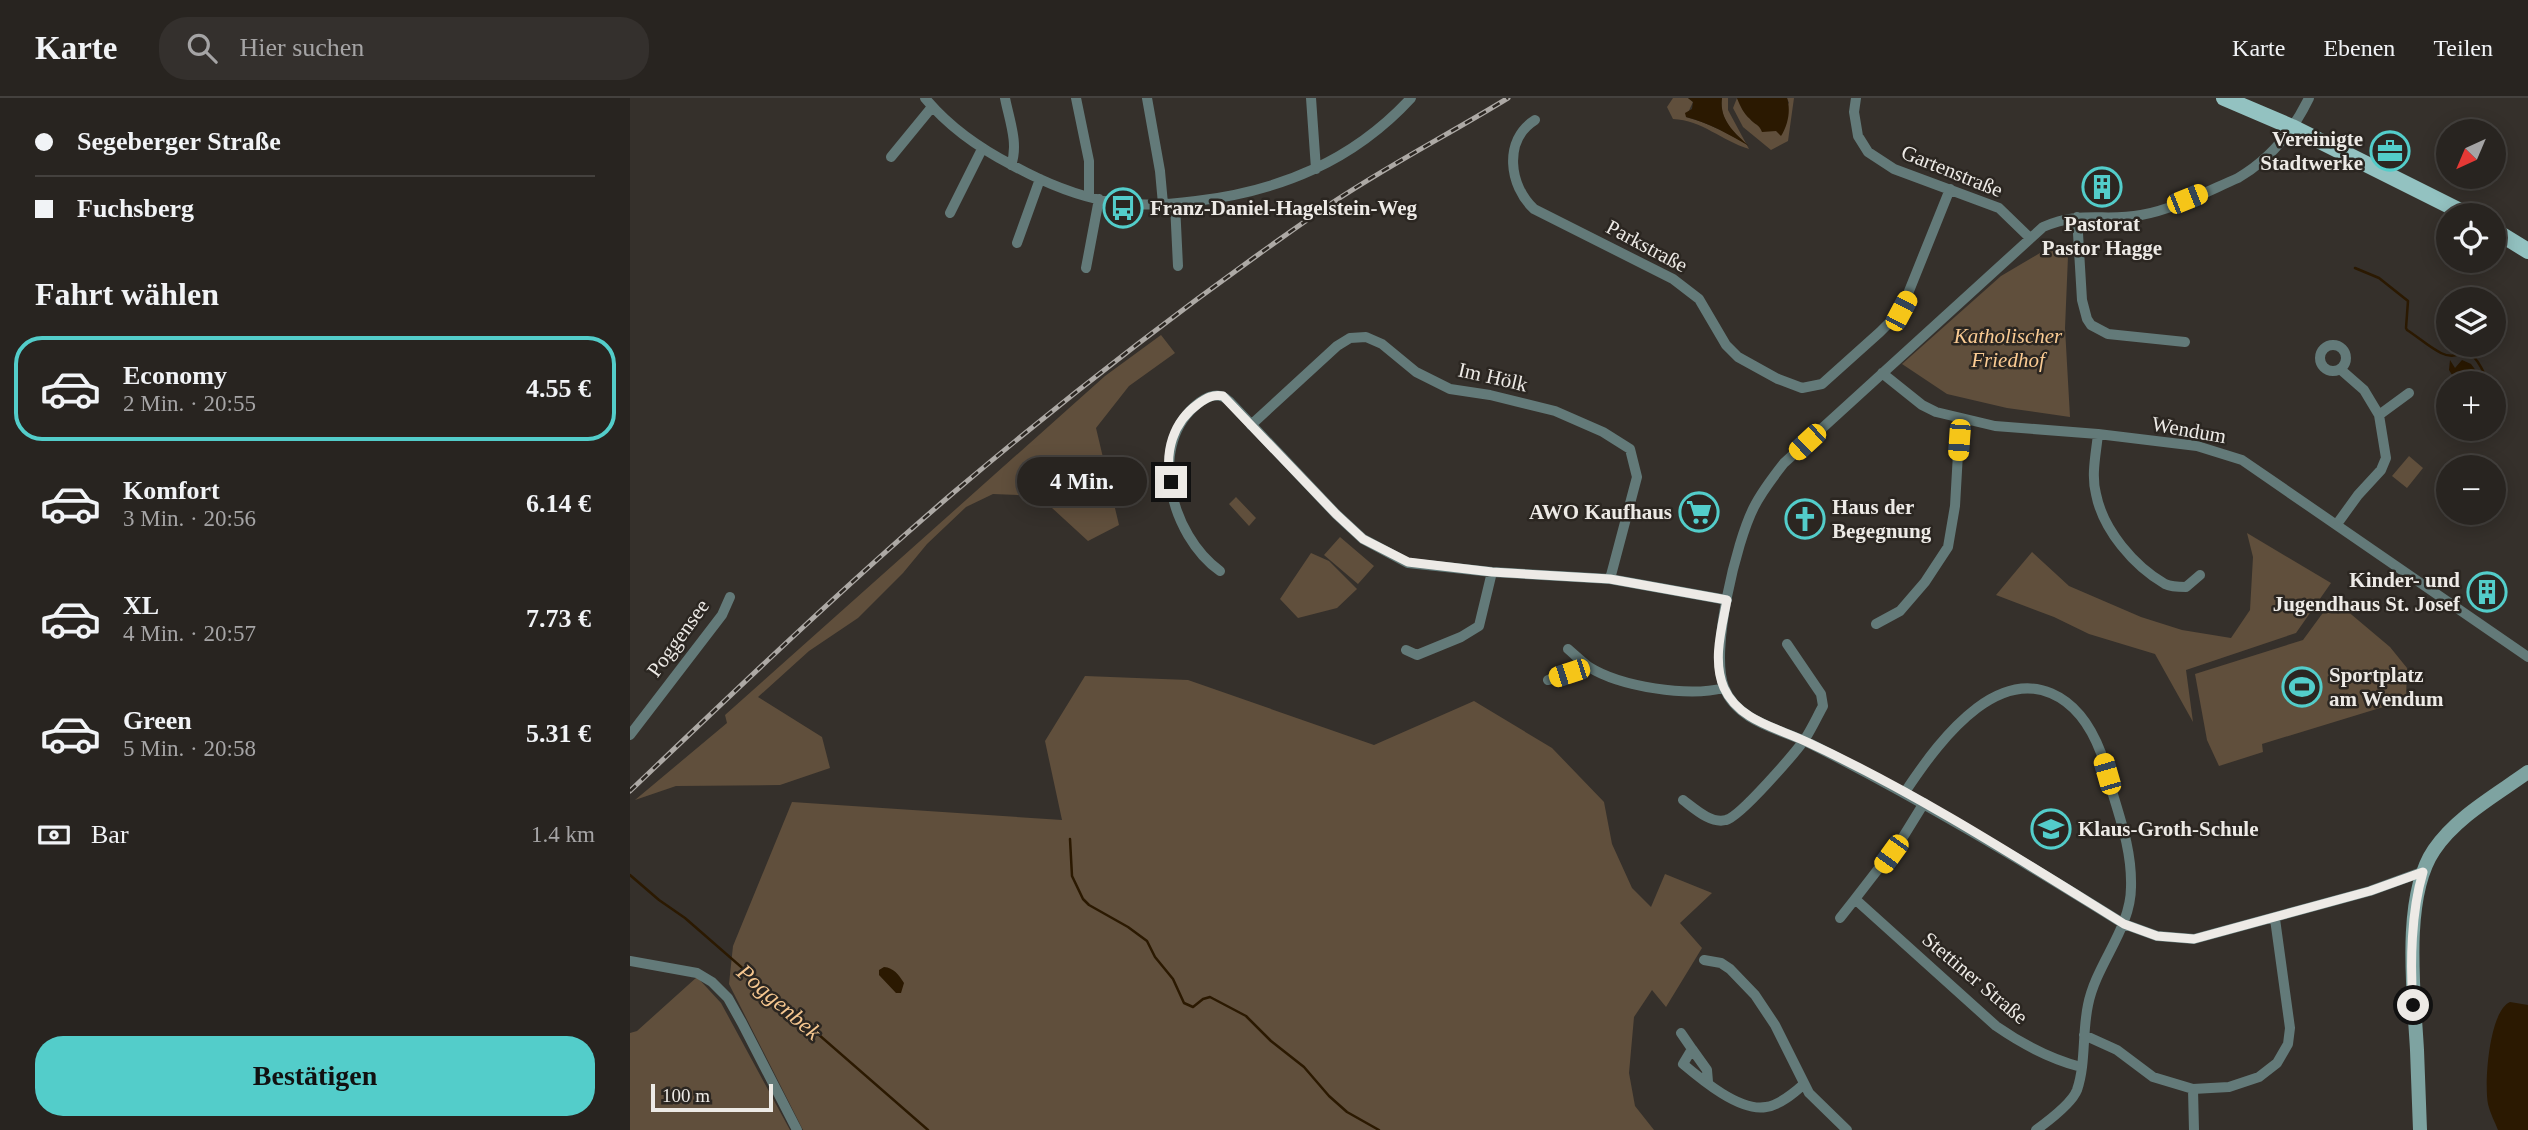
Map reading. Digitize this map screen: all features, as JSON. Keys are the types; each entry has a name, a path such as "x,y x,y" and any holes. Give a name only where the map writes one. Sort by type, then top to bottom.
{"main road":[{"path":"2224,98 2292,127 2444,203"},
{"path":"2506,237 2528,251"},
{"path":"2420,1130 2412,967 2418,887 2433,851 2449,831 2528,772"}],"street":[{"path":"925,98 957,130 982,149 1011,165 1040,179 1094,198 1136,205 1175,204 1249,193 1290,180 1316,169 1373,134 1411,98"},
{"path":"1005,98 1015,155 1011,165"},
{"path":"1076,98 1094,198 1086,268"},
{"path":"1147,98 1163,204"},
{"path":"1311,98 1316,169"},
{"name":"Gartenstraße","path":"1856,98 1854,112 1858,136 1868,152 1894,169 1999,208 2030,238"},
{"path":"2309,98 2292,127 2262,163 2228,183 2140,216 2077,216 2043,227 1784,463 1768,484 1746,524 1727,600 1718,653 1724,688 1746,714 1769,727 1804,740 1905,792 2124,924 2157,936 2194,939 2275,919 2423,872"},
{"path":"891,157 932,107"},
{"name":"Parkstraße","path":"1535,120 1525,127 1515,146 1512,162 1522,194 1529,204 1534,209 1673,279 1699,299 1726,345 1738,357 1778,379 1802,388 1822,384 1901,311 1950,189"},
{"path":"950,213 982,149"},
{"path":"1017,243 1040,179"},
{"path":"1175,204 1178,266"},
{"path":"2077,216 2082,300 2091,325 2108,334 2185,342"},
{"name":"Im Hölk","path":"1251,425 1337,346 1350,338 1366,337 1382,344 1416,372 1450,389 1490,395 1555,411 1603,432 1630,449 1637,477 1610,579"},
{"path":"2337,524 2381,470 2386,458 2379,415 2364,390 2340,369"},
{"name":"Wendum","path":"1882,373 1922,405 1960,418 1995,426 2098,434 2197,446 2242,460 2528,657"},
{"path":"2379,415 2409,393"},
{"path":"1220,571 1188,535 1169,474 1169,455 1178,424 1185,414 1206,398 1223,396 1363,539 1408,562 1492,572 1610,579 1727,600"},
{"path":"1876,624 1900,611 1948,547 1955,506 1960,418"},
{"path":"2098,434 2094,473 2096,494 2103,516 2116,537 2135,562 2167,585 2186,587 2200,575"},
{"path":"1406,650 1417,655 1461,637 1479,626 1492,572"},
{"name":"Poggensee","path":"630,734 714,626 730,597"},
{"path":"1683,800 1717,820 1730,818 1742,809 1804,740 1824,706 1821,694 1787,644"},
{"path":"1568,649 1589,667 1641,685 1685,691 1724,688"},
{"path":"1548,680 1589,667"},
{"path":"1905,792 1939,746 1978,707 2013,690 2038,688 2056,694 2071,705 2084,721 2101,752 2130,855 2131,890 2124,924 2102,962 2088,1004 2077,1092 2049,1121 2036,1130"},
{"path":"1840,918 1903,837 1924,803"},
{"name":"Stettiner Straße","path":"1855,899 1996,1026 2041,1053 2081,1067"},
{"path":"2084,1035 2117,1050 2152,1077 2193,1089 2229,1087 2259,1077 2277,1063 2288,1044 2290,1028 2275,919"},
{"path":"1704,960 1721,963 1730,969 1755,995 1775,1024 1804,1084 1815,1099 1847,1130"},
{"path":"630,961 697,973 712,982 728,998 797,1130"},
{"path":"1681,1033 1707,1070 1708,1082"},
{"path":"1692,1049 1684,1064 1736,1102 1766,1107 1789,1097 1804,1084"},
{"path":"2193,1089 2194,1130"}],"green space":[{"path":"1673,98 1688,98 1693,102 1686,117 1745,143 1731,129 1722,112 1722,98 1728,98 1728,110 1749,149 1693,123 1673,119 1667,107"},
{"path":"1737,98 1751,120 1760,126 1789,103 1787,98 1794,98 1788,141 1771,150 1743,127 1733,108"},
{"name":"Katholischer Friedhof","path":"2057,243 2068,256 2065,328 2070,417 2007,408 1947,394 1902,364 2001,276"},
{"path":"1161,335 1175,353 1129,386 1096,428 1119,525 1088,541 1039,496 993,494 966,507 927,544 903,573 858,618 809,651 758,697 822,737 830,768 780,785 676,786 635,800 727,723 725,715 1105,376"},
{"path":"2409,456 2423,468 2407,488 2392,476"},
{"path":"1236,497 1256,518 1249,526 1229,504"},
{"path":"2247,533 2331,583 2296,633 2186,670 2193,722 2155,654 2089,634 2054,617 1996,595 2032,552 2069,586 2141,617 2182,630 2231,638 2250,610 2253,557"},
{"path":"1340,537 1374,566 1358,584 1324,555"},
{"path":"1311,553 1329,561 1357,589 1337,608 1298,618 1280,599"},
{"name":"Sportplatz am Wendum","path":"2333,599 2390,647 2407,668 2406,700 2262,744 2263,752 2219,766 2207,740 2195,674 2303,640"},
{"path":"1085,676 1188,680 1374,745 1474,701 1552,748 1604,802 1612,844 1632,888 1651,907 1665,874 1712,893 1680,923 1702,948 1666,1007 1652,990 1634,1017 1629,1073 1635,1106 1654,1130 803,1130 729,984 733,946 792,802 1062,820 1045,741"},
{"path":"697,977 721,1003 790,1130 630,1130 630,1033 637,1031"}],"shaded area":[{"path":"1688,98 1722,98 1725,119 1749,146 1711,126 1686,117 1685,113 1692,109 1693,102"},
{"path":"1737,98 1787,98 1788,117 1781,136 1776,131 1762,132 1744,112"},
{"path":"2450,360 2455,368 2462,360 2471,364 2476,371 2450,371"},
{"path":"884,967 896,972 904,983 901,993 896,993 879,975 879,970"},
{"path":"2510,1002 2528,1005 2528,1130 2498,1130 2488,1104 2488,1065 2493,1033 2503,1008"}],"waterway":[{"path":"2355,268 2379,278 2408,301 2407,330 2441,353 2469,353 2483,371"},
{"path":"1070,839 1072,876 1083,899 1147,941 1155,957 1173,979 1184,1003 1193,1007 1210,997 1246,1016 1271,1041 1304,1067 1347,1112 1379,1130"},
{"name":"Poggenbek","path":"630,875 685,918 928,1130"}],"railway":[{"path":"630,791 871,565 953,493 1087,383 1226,278 1342,196 1508,98"}],"place":[{"name":"Vereinigte Stadtwerke","path":"2390,151"},
{"name":"Pastorat Pastor Hagge","path":"2102,187"},
{"name":"Franz-Daniel-Hagelstein-Weg","path":"1123,208"},
{"name":"AWO Kaufhaus","path":"1699,512"},
{"name":"Haus der Begegnung","path":"1805,519"},
{"name":"Kinder- und Jugendhaus St. Josef","path":"2487,592"},
{"name":"Sportplatz am Wendum","path":"2302,687"},
{"name":"Klaus-Groth-Schule","path":"2051,829"}],"route":[{"path":"1171,482 1169,455 1178,424 1185,414 1206,398 1223,396 1363,539 1408,562 1492,572 1610,579 1727,600 1718,653 1724,688 1746,714 1784,734 1804,740 1905,792 2124,924 2157,936 2194,939 2275,919 2423,872 2418,887 2411,983 2413,1005"}]}
